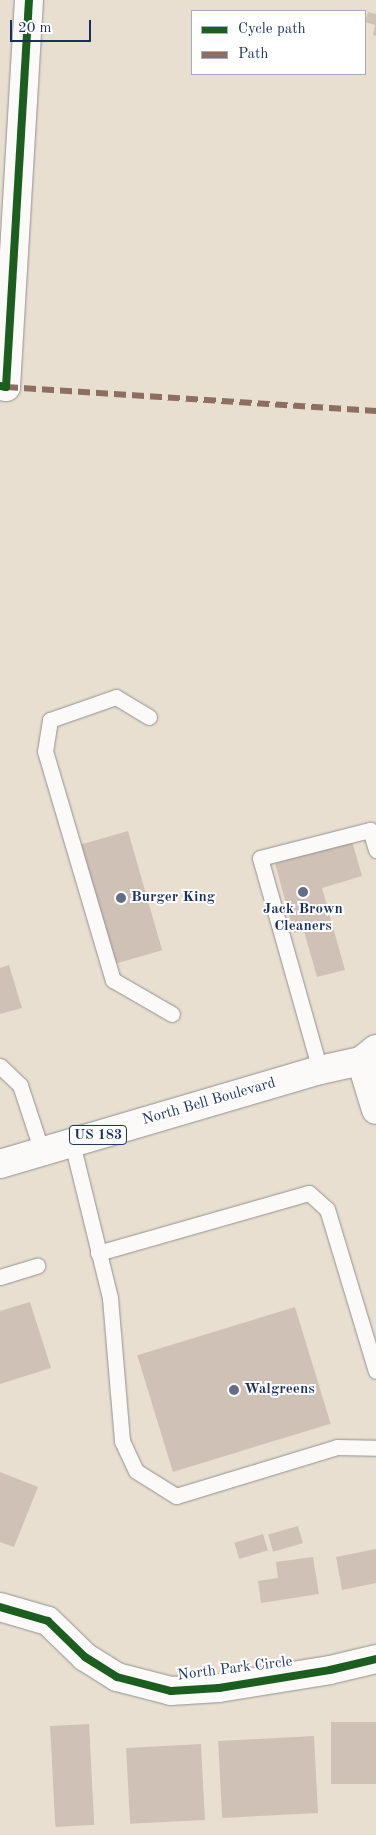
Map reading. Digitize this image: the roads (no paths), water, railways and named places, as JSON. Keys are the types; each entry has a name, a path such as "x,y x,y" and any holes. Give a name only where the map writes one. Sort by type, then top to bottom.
{"street":[{"path":"3,387 29,0"},
{"path":"371,1059 376,1110"},
{"name":"North Bell Boulevard","path":"0,1164 320,1070 371,1059"},
{"name":"North Park Circle","path":"0,1607 48,1622 85,1656 117,1677 170,1691 219,1688 330,1670 376,1659"}],"lane":[{"path":"149,717 116,697 50,720 45,751 114,980 172,1014"},
{"path":"320,1070 260,858 370,830 376,850"},
{"path":"0,1066 20,1086 42,1152"},
{"path":"72,1142 110,1298 122,1441 136,1471 176,1496 337,1447 376,1448"},
{"path":"98,1253 309,1193 327,1209 376,1371"},
{"path":"0,1277 37,1266"}],"place":[{"name":"Jack Brown Cleaners","path":"303,892"},
{"name":"Burger King","path":"121,898"},
{"name":"Walgreens","path":"234,1390"}]}
